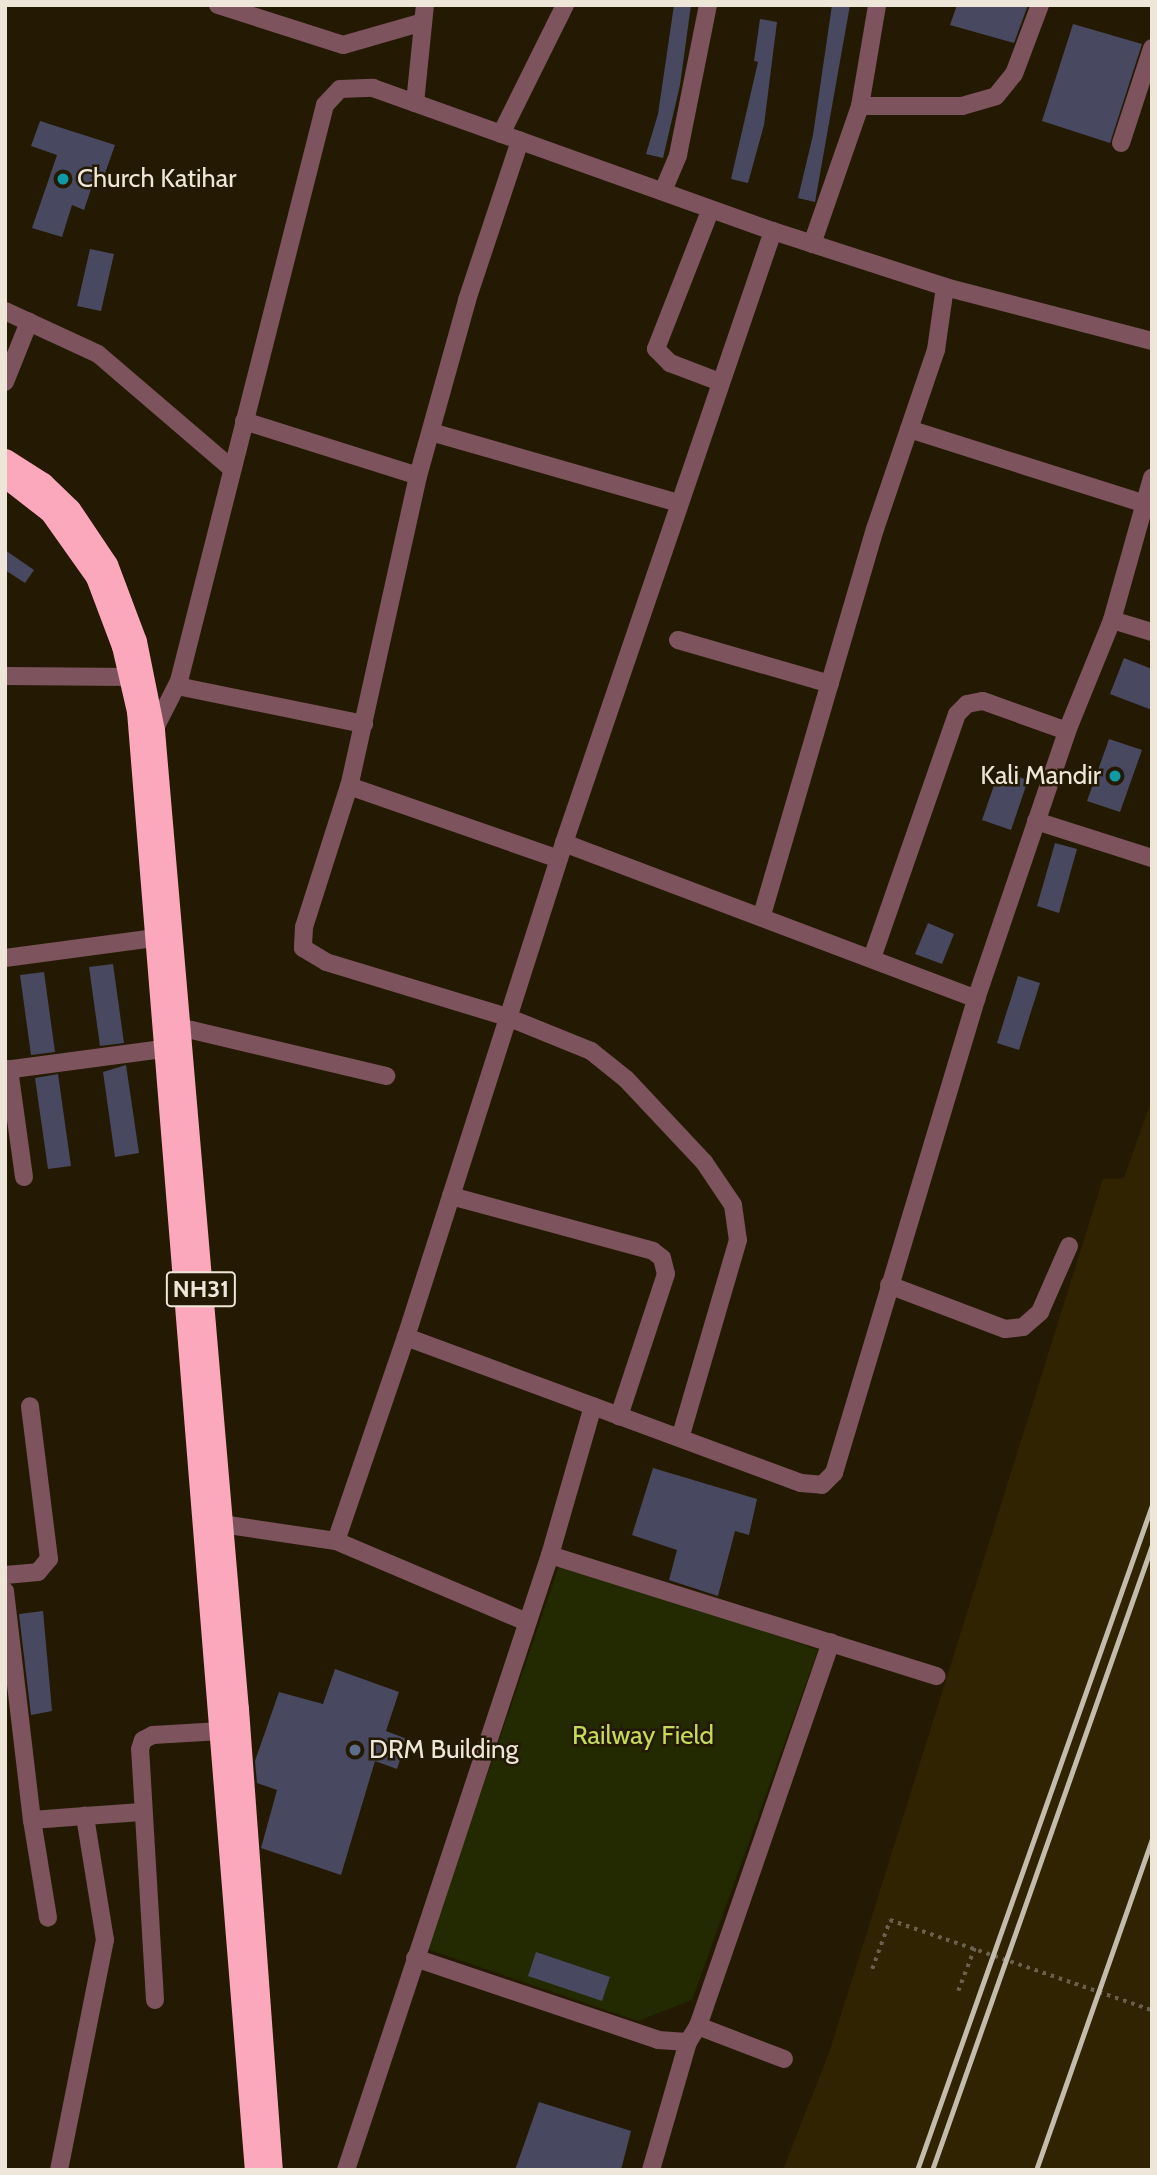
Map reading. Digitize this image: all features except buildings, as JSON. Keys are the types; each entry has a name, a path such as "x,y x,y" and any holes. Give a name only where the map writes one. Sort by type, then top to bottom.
{"highway":[{"name":"NH31","path":"5,459 43,483 70,509 107,564 136,640 154,730 222,1524 272,2170"},
{"name":"NH31","path":"5,477 50,512 73,539 96,577 130,677 137,711 255,2170"}],"street":[{"path":"218,5 343,45 424,14 416,88"},
{"path":"503,130 565,5"},
{"path":"663,191 678,155 708,5"},
{"path":"812,244 860,106 877,5"},
{"path":"860,106 962,106 996,96 1014,74 1040,5"},
{"path":"1121,143 1152,48"},
{"path":"154,730 177,686 325,105 340,89 357,85 416,88 520,141 663,191 710,211 945,286 1152,341"},
{"path":"520,141 467,300 418,476 349,786 304,927 303,948 326,962 507,1017 591,1051 611,1066 704,1161 733,1205 738,1240 680,1438"},
{"path":"710,211 656,349 670,363 720,382"},
{"path":"336,1541 406,1337 507,1017 678,503 773,231"},
{"path":"762,915 830,684 936,350 945,286"},
{"path":"5,311 98,354 232,469"},
{"path":"5,382 29,322"},
{"path":"244,421 418,476"},
{"path":"909,429 1148,505"},
{"path":"431,432 678,503"},
{"path":"406,1337 801,1483 822,1485 834,1473 976,999 1067,731 1112,620 1148,505 1152,478"},
{"path":"1112,620 1152,632"},
{"path":"678,639 830,684"},
{"path":"5,676 130,677"},
{"path":"177,686 364,724"},
{"path":"872,958 957,714 967,704 983,701 1067,731"},
{"path":"349,786 762,915 976,999"},
{"path":"1036,821 1111,841 1152,858"},
{"path":"5,958 154,938"},
{"path":"179,1027 386,1076"},
{"path":"24,1177 7,1070 163,1049"},
{"path":"451,1196 653,1251 662,1258 666,1274 619,1416"},
{"path":"889,1285 1005,1328 1023,1327 1040,1312 1069,1246"},
{"path":"5,1575 38,1572 49,1559 30,1406"},
{"path":"346,2170 550,1555 593,1406"},
{"path":"222,1524 336,1541 527,1622"},
{"path":"550,1555 936,1676"},
{"path":"5,1591 32,1820 48,1918"},
{"path":"651,2170 693,2034 831,1642"},
{"path":"155,2000 138,1760 143,1740 221,1731"},
{"path":"32,1820 142,1812"},
{"path":"60,2170 105,1940 85,1816"},
{"path":"415,1958 658,2039 693,2034 784,2059"}],"path":[{"path":"872,1969 890,1920 1152,2010"},
{"path":"958,1991 975,1947"}],"shaded area":[{"path":"1152,1099 1152,2170 783,2170 830,2050 1103,1179 1124,1178"}],"green space":[{"name":"Railway Field","path":"562,1558 818,1650 692,2000 638,2021 427,1949"}],"railway":[{"path":"917,2170 1152,1505"},
{"path":"932,2170 1152,1545"},
{"path":"1036,2170 1152,1838"}],"place":[{"name":"Church Katihar","path":"63,179"},
{"name":"Kali Mandir","path":"1115,776"},
{"name":"DRM Building","path":"355,1750"}]}
